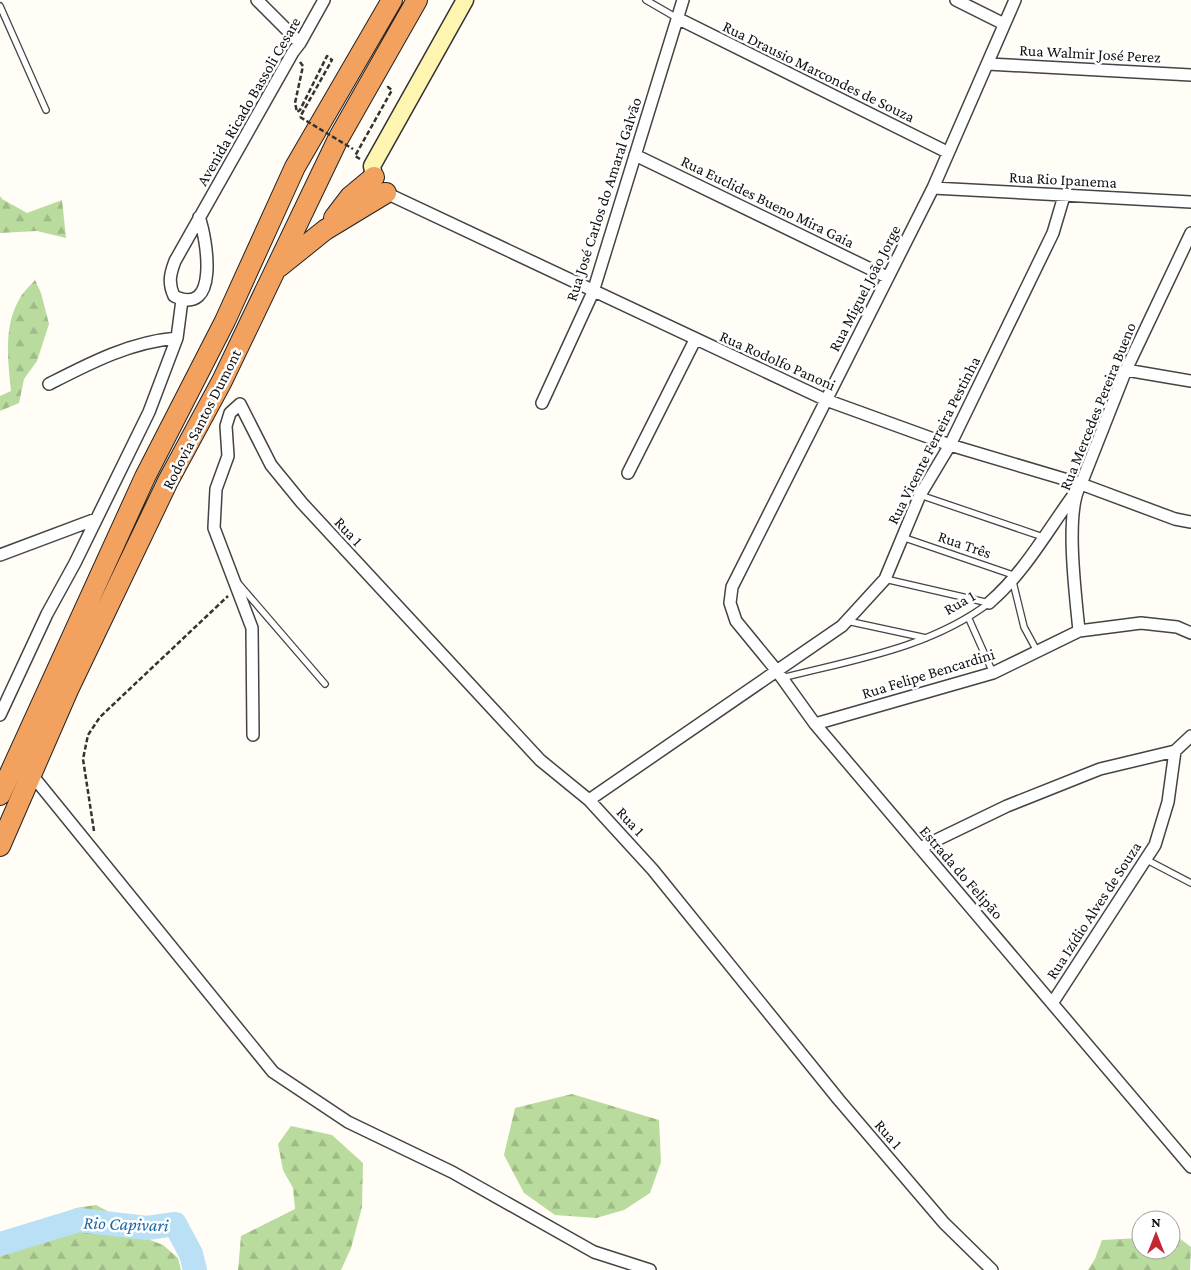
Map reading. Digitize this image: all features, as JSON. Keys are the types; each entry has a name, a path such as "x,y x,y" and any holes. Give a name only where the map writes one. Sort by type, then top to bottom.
{"highway":[{"name":"Rodovia Santos Dumont","path":"0,795 145,476 226,321 294,167 392,0"},
{"name":"Rodovia Santos Dumont","path":"0,846 117,585 168,481 222,381 338,139 417,0"},
{"path":"274,272 325,230 350,197 378,179"}],"street":[{"path":"257,0 296,48"},
{"name":"Avenida Ricado Bassoli Cesare","path":"182,300 174,296 170,288 170,274 324,0"},
{"path":"378,179 465,0"},
{"name":"Rua José Carlos do Amaral Galvão","path":"542,403 592,292 683,0"},
{"path":"956,0 1004,24"},
{"name":"Rua Miguel João Jorge","path":"732,587 933,188 947,152 1015,0"},
{"name":"Rua Drausio Marcondes de Souza","path":"677,18 947,152"},
{"name":"Rua Walmir José Perez","path":"988,64 1191,75"},
{"name":"Rua Euclides Bueno Mira Gaia","path":"635,155 887,277"},
{"name":"Rua Rodolfo Panoni","path":"378,179 592,292 826,400 1078,489 1175,519 1191,522"},
{"name":"Rua Rio Ipanema","path":"933,188 1191,202"},
{"name":"Rua Vicente Ferreira Pestinha","path":"589,800 780,674 847,621 885,579 920,495 950,445 1053,233 1064,196"},
{"path":"0,715 47,614 149,412 177,338 182,300 190,300 198,295 208,273 208,253 200,218"},
{"name":"Rua Mercedes Pereira Bueno","path":"1079,631 1073,532 1078,489 1126,370 1191,233"},
{"path":"49,384 98,359 151,340 177,338"},
{"path":"628,473 695,340"},
{"path":"1126,370 1191,381"},
{"name":"Rua 1","path":"232,576 214,528 216,490 228,456 226,426 230,413 240,404 271,465 302,503 540,760 589,800 653,870 839,1100 944,1223 992,1270"},
{"name":"Rua 1","path":"989,603 1016,579 1043,537 1078,489"},
{"path":"0,555 96,519"},
{"path":"232,576 252,628 253,735"},
{"name":"Estrada do Felipão","path":"732,587 730,603 736,621 780,674 815,724 1053,1002 1191,1167"},
{"name":"Rua Felipe Bencardini","path":"815,724 993,673 1079,631 1141,623 1177,627 1191,633"},
{"path":"920,848 1006,806 1100,769 1174,751 1191,736"},
{"name":"Rua Izídio Alves de Souza","path":"1053,1002 1155,845 1168,802 1174,751"},
{"path":"32,775 273,1072 348,1122 452,1172 594,1252 650,1270"}],"lane":[{"path":"646,0 677,18"},
{"path":"0,6 46,110"},
{"path":"920,495 1043,537"},
{"name":"Rua Três","path":"902,537 1016,579"},
{"path":"232,576 324,684"},
{"path":"885,579 989,603"},
{"path":"1016,579 1024,627 1037,651"},
{"name":"Rua 1","path":"780,674 899,648 969,619 989,603"},
{"path":"969,619 993,673"},
{"path":"847,621 926,638"},
{"path":"1147,860 1191,883"}],"path":[{"path":"296,48 303,66 295,103 297,112 300,110 326,56 332,60 300,117 353,149 357,141"},
{"path":"378,179 355,156 392,90 388,87 383,95"},
{"path":"98,857 83,759 88,735 100,717 237,588"}],"green space":[{"path":"0,196 27,213 62,200 66,238 37,231 0,233"},
{"path":"35,280 41,293 49,324 37,361 24,379 19,403 0,411 0,396 11,391 8,344 11,320 21,296"},
{"path":"572,1094 659,1120 661,1162 650,1193 624,1210 596,1218 555,1215 524,1193 504,1155 515,1108"},
{"path":"291,1126 332,1135 363,1163 362,1207 351,1248 341,1270 238,1270 241,1236 295,1209 293,1188 283,1170 278,1144"},
{"path":"96,1205 117,1216 135,1234 163,1245 178,1258 181,1270 0,1270 0,1241 76,1208"},
{"path":"1131,1239 1131,1260 1181,1260 1181,1240 1191,1247 1190,1270 1088,1270 1095,1259 1102,1240"}],"waterway":[{"name":"Rio Capivari","path":"0,1244 79,1220 147,1228 175,1224 191,1254 195,1270"}]}
